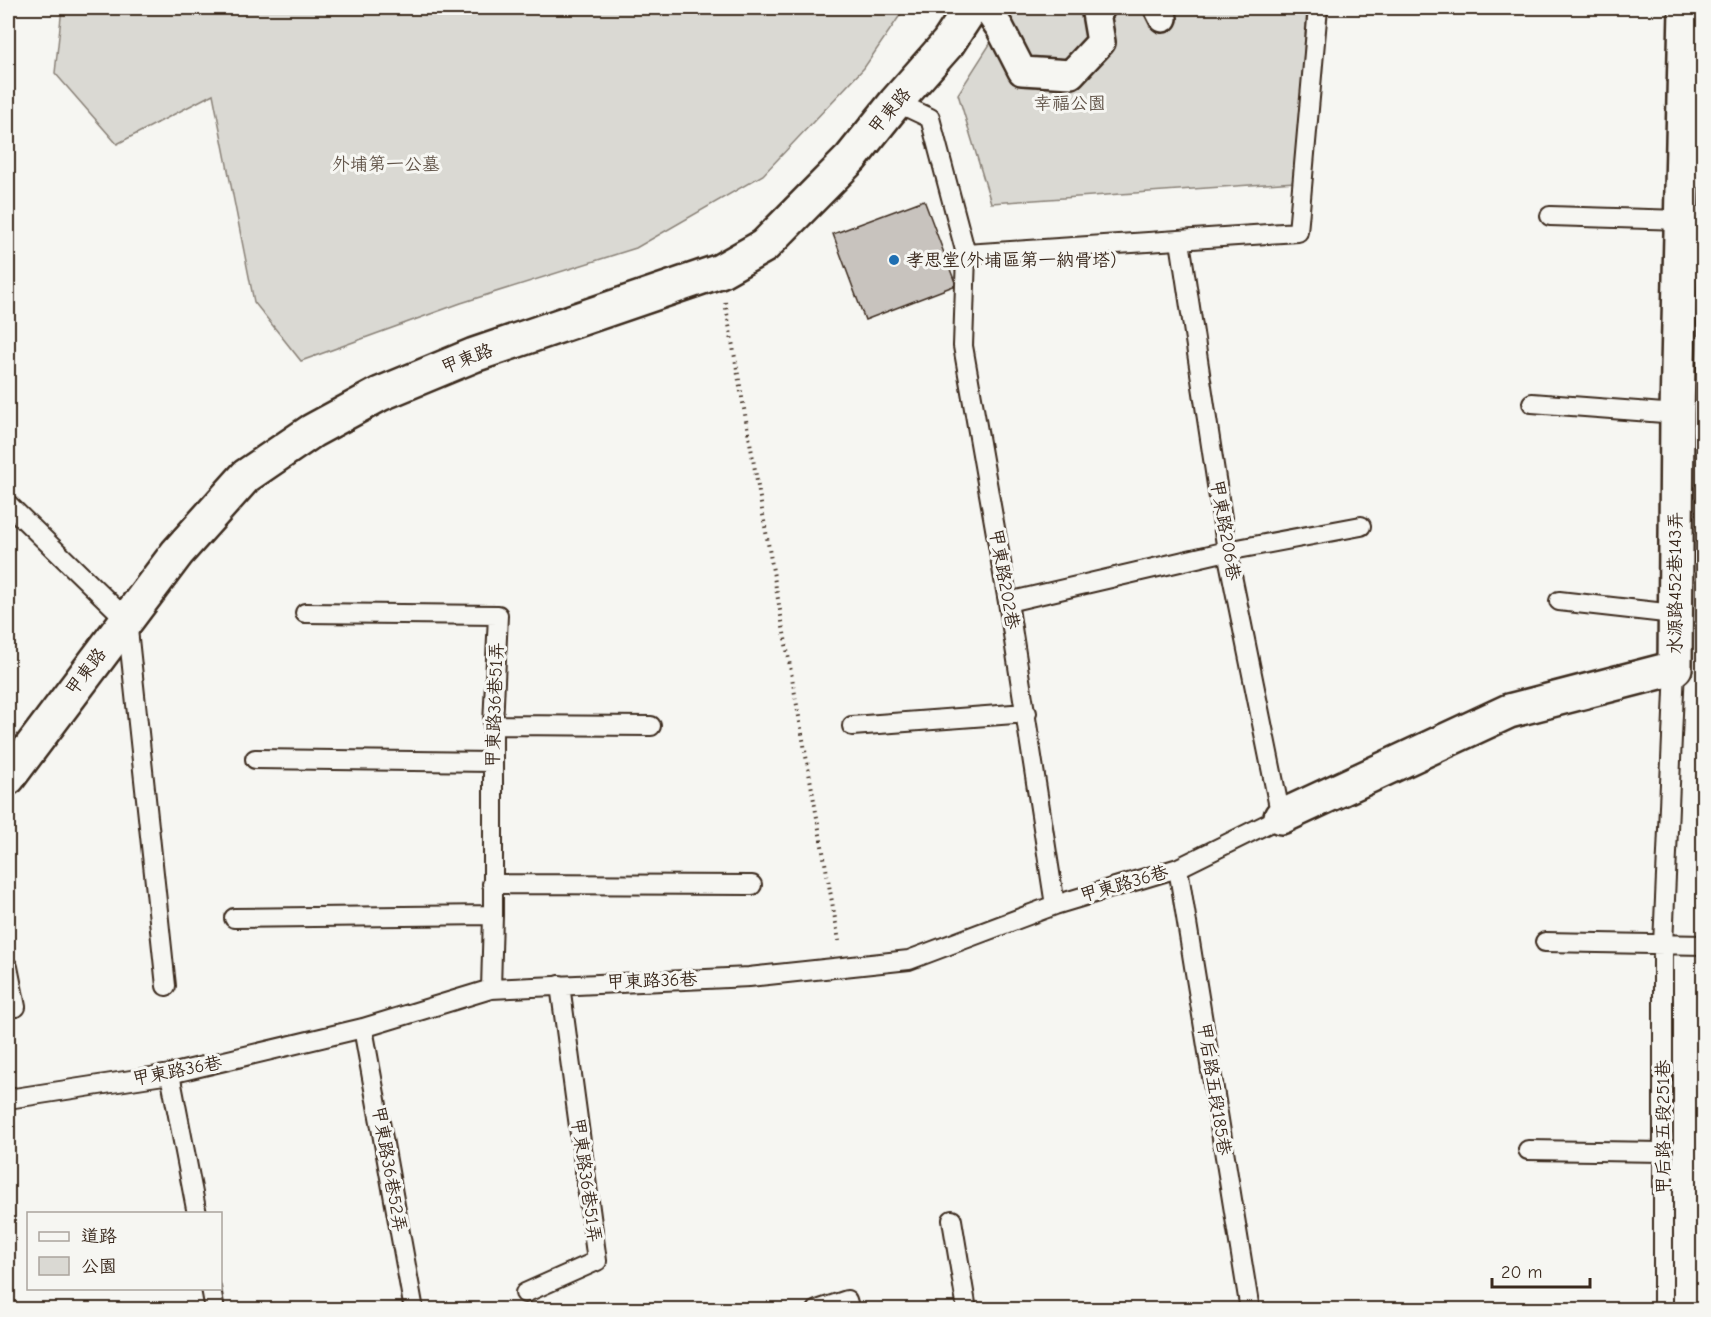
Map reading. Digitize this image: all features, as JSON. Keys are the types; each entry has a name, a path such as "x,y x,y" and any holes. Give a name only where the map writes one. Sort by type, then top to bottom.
{"street":[{"name":"甲東路","path":"8,778 177,553 246,476 312,431 380,394 474,355 720,272 764,246 851,158 948,43 971,8"},
{"path":"986,8 1000,28 1022,70 1071,74 1101,42 1096,13 1101,8"},
{"name":"水源路452巷143弄","path":"1675,668 1677,414 1692,221 1686,8"},
{"path":"1281,817 1509,711 1675,668"}],"lane":[{"path":"966,254 1298,232 1318,8"},
{"name":"甲東路202巷","path":"896,102 930,118 966,254 963,346 1027,713 1055,905"},
{"path":"1550,216 1692,221"},
{"name":"甲東路206巷","path":"1180,241 1227,551 1281,817"},
{"path":"1532,403 1677,414"},
{"path":"8,504 127,620 166,986"},
{"path":"1008,602 1227,551 1361,525"},
{"path":"1559,601 1674,614"},
{"name":"甲東路36巷51弄","path":"305,613 498,615 492,762 491,989"},
{"name":"水源路452巷143弄","path":"1663,945 1675,668"},
{"path":"852,726 1027,713"},
{"path":"493,726 651,726"},
{"path":"255,759 492,762"},
{"name":"甲東路36巷","path":"8,1099 170,1074 363,1028 491,989 749,977 909,960 1055,905 1178,868 1281,817"},
{"name":"甲后路五段185巷","path":"1178,868 1250,1310"},
{"path":"492,884 752,885"},
{"path":"234,918 493,915"},
{"path":"1545,942 1704,945"},
{"name":"甲后路五段251巷","path":"1663,945 1663,1310"},
{"path":"8,967 16,1007"},
{"name":"甲東路36巷51弄","path":"525,1293 597,1261 560,985"},
{"name":"甲東路36巷52弄","path":"363,1028 414,1310"},
{"path":"170,1074 197,1212"},
{"path":"1528,1150 1663,1152"},
{"path":"952,1220 967,1310"},
{"path":"211,1290 215,1310"},
{"path":"817,1310 847,1300 850,1310"}],"path":[{"path":"720,272 843,967"}],"green space":[{"name":"外埔第一公墓","path":"62,8 905,8 864,68 763,175 636,248 461,303 301,361 254,302 213,94 117,144 55,73"},
{"name":"幸福公園","path":"1013,8 1307,8 1295,182 991,203 958,94"}],"building":[{"name":"孝思堂(外埔區第一納骨塔)","path":"924,200 956,285 865,320 833,234"}],"place":[{"name":"孝思堂(外埔區第一納骨塔)","path":"894,260"}]}
